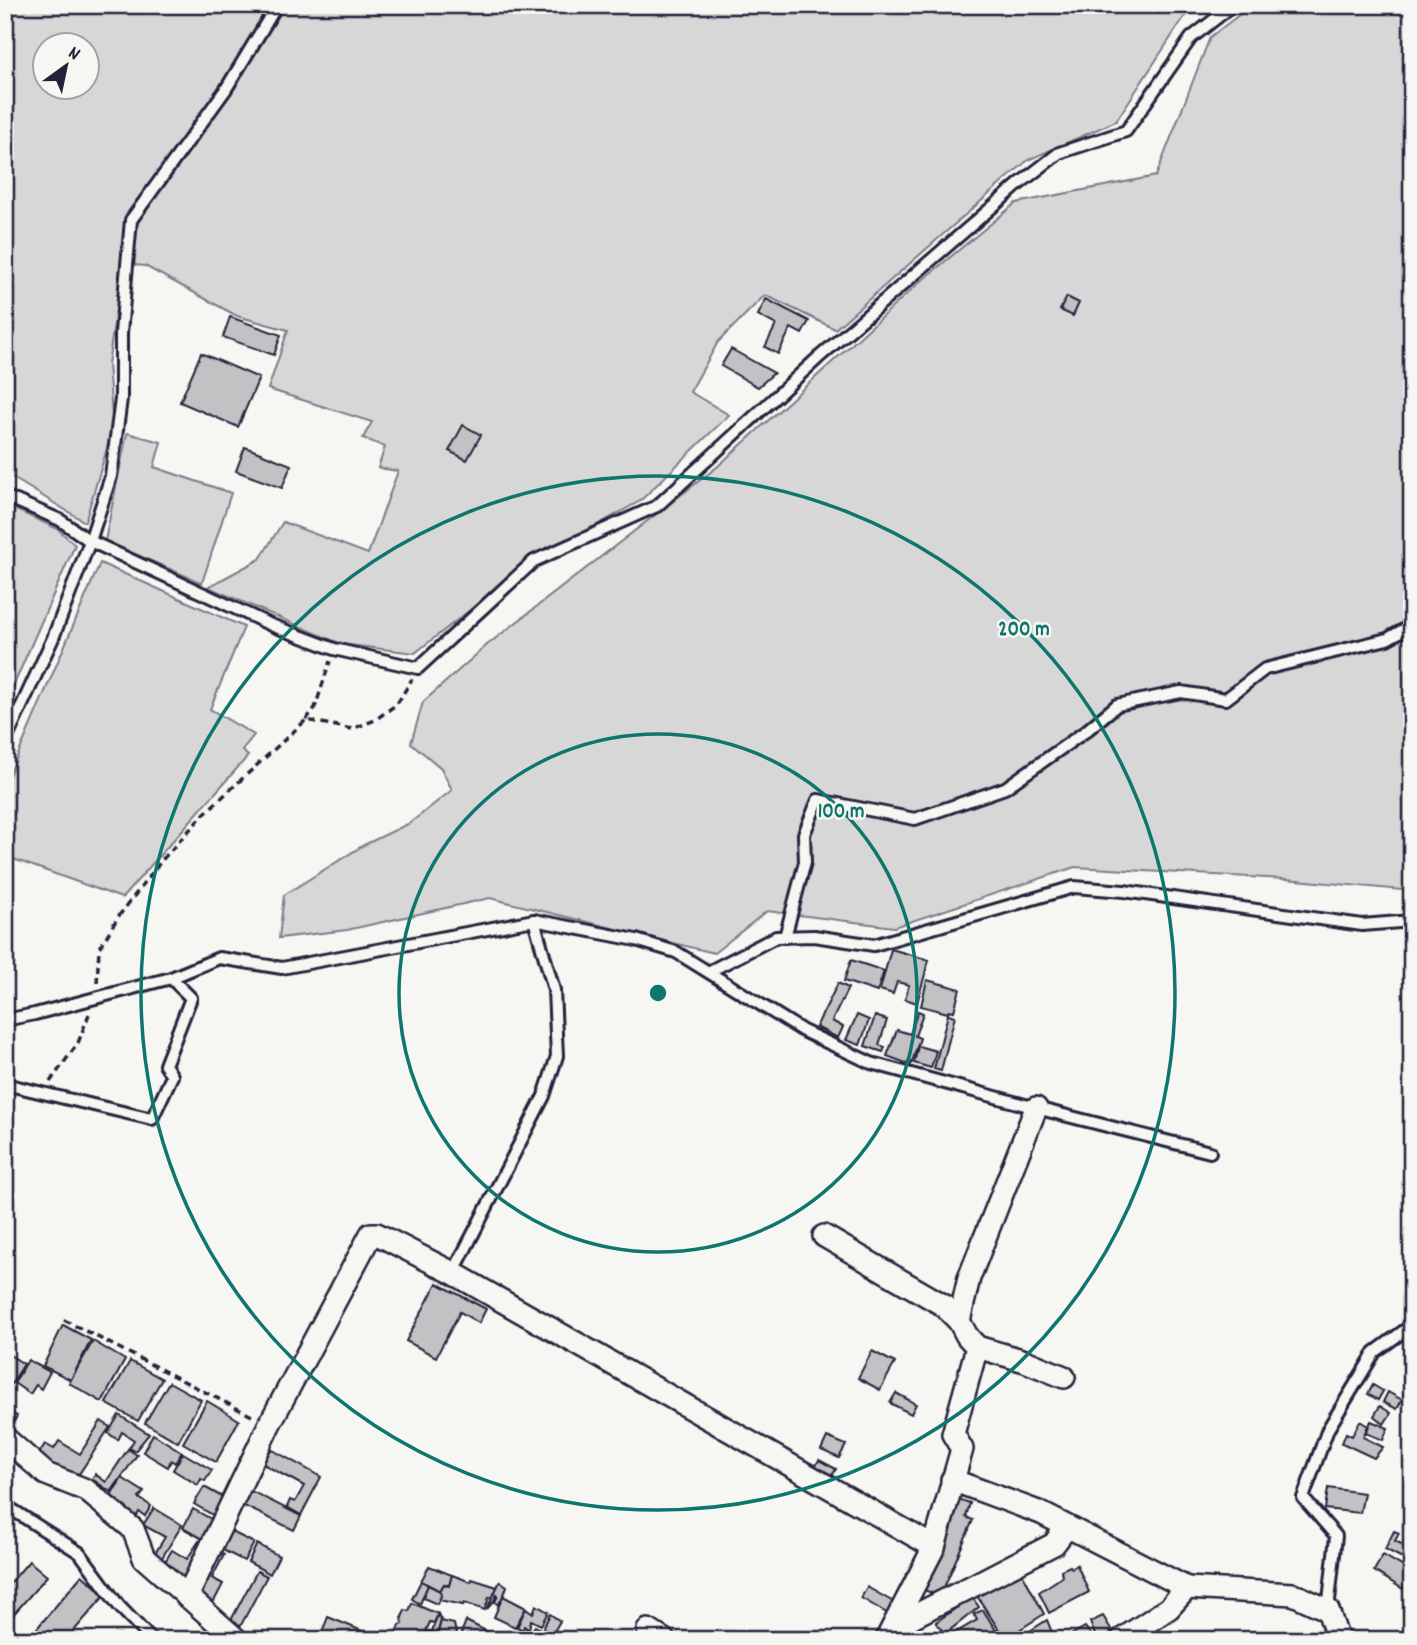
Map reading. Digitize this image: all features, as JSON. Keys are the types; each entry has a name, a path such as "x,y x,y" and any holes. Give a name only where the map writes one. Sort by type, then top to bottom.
{"street":[{"path":"959,1321 969,1278 1035,1108"},
{"path":"187,1597 269,1425 371,1234 377,1234 453,1273 934,1547"},
{"path":"824,1236 943,1305 959,1321 977,1347 1025,1361 1064,1377"},
{"path":"889,1633 934,1547 962,1449 953,1434 977,1347"},
{"path":"5,1438 46,1474 86,1490 133,1529 144,1558 237,1640"},
{"path":"952,1480 1041,1513 1186,1588 1293,1594 1328,1610 1336,1637 1340,1640"},
{"path":"889,1633 1054,1544 1067,1527"},
{"path":"1121,1640 1169,1608 1186,1588"}],"lane":[{"path":"5,742 53,638 90,541 111,476 121,399 121,333 131,220 226,89 277,5"},
{"path":"5,496 60,520 90,541 271,625 334,649 418,668 534,561 657,506 818,358 1049,160 1059,153 1126,131 1191,38 1233,5"},
{"path":"785,937 805,862 804,834 818,800 915,819 1005,788 1086,731 1117,705 1181,692 1226,699 1265,670 1388,639 1412,625"},
{"path":"710,971 776,937 814,936 874,945 1074,887 1124,891 1362,925 1412,921"},
{"path":"5,1020 171,978 219,958 282,968 534,920 676,952 803,1031 871,1063 1210,1152"},
{"path":"453,1273 544,1096 557,1056 554,990 534,920"},
{"path":"5,1084 152,1119 172,1076 165,1065 191,998 171,978"},
{"path":"1328,1610 1336,1536 1304,1498 1328,1429 1375,1352 1412,1325"},
{"path":"5,1505 80,1553 118,1606 152,1640"}],"path":[{"path":"42,1093 78,1043 96,998 99,949 118,917 162,860 205,813 306,720 315,708 334,649"},
{"path":"306,720 352,729 375,720 397,704 418,668"},
{"path":"64,1320 269,1425"}],"shaded area":[{"path":"5,5 1200,5 1185,16 1116,121 1028,160 835,329 765,295 718,342 690,392 729,415 640,501 531,562 415,653 341,644 208,587 260,559 283,522 368,554 398,471 378,468 385,447 363,438 372,422 268,389 288,330 237,316 145,266 123,264 108,364 113,428 85,522 5,473"},
{"path":"1252,5 1412,5 1412,891 1286,879 1075,867 894,927 767,911 714,953 490,898 347,930 279,938 284,895 364,845 410,823 452,790 441,768 411,743 423,702 487,645 717,467 920,282 1016,203 1156,176 1210,37"},
{"path":"127,433 161,442 154,467 231,493 202,583 105,541"},
{"path":"5,505 58,529 75,545 5,705"},
{"path":"100,563 244,627 210,709 254,735 242,750 248,756 122,898 5,856 5,785"}],"building":[{"path":"1067,297 1079,303 1073,316 1060,310"},
{"path":"766,299 809,321 802,334 791,328 778,354 765,347 776,325 758,315"},
{"path":"230,317 281,335 274,355 223,337"},
{"path":"731,349 774,373 758,387 721,366"},
{"path":"201,353 259,378 238,427 180,402"},
{"path":"463,425 481,435 467,460 449,451"},
{"path":"245,447 291,465 282,488 236,471"},
{"path":"891,949 929,960 917,1003 905,999 909,985 897,982 893,994 880,990"},
{"path":"851,960 884,971 877,992 844,981"},
{"path":"927,980 960,989 954,1011 949,1010 948,1013 921,1006"},
{"path":"838,983 848,988 832,1021 843,1027 838,1038 816,1027"},
{"path":"918,1011 923,1013 915,1036 920,1038 911,1065 887,1056 897,1030 910,1034"},
{"path":"948,1014 955,1016 941,1071 934,1069"},
{"path":"857,1015 869,1020 860,1045 846,1040"},
{"path":"875,1016 887,1020 879,1045 885,1047 883,1052 865,1046"},
{"path":"918,1046 936,1051 931,1068 914,1063"},
{"path":"437,1283 486,1309 479,1323 460,1312 436,1357 406,1341"},
{"path":"63,1325 91,1340 71,1380 43,1366"},
{"path":"93,1341 125,1360 102,1402 69,1383"},
{"path":"872,1351 895,1363 880,1390 858,1378"},
{"path":"5,1352 24,1364 5,1394"},
{"path":"28,1360 50,1372 41,1389 36,1385 30,1394 14,1383"},
{"path":"130,1361 162,1379 138,1421 106,1403"},
{"path":"169,1382 201,1400 178,1442 145,1423"},
{"path":"1373,1385 1383,1391 1378,1400 1368,1394"},
{"path":"1388,1392 1402,1400 1397,1409 1383,1402"},
{"path":"896,1393 916,1404 911,1414 890,1403"},
{"path":"207,1401 239,1420 216,1462 183,1443"},
{"path":"1380,1406 1391,1413 1384,1424 1374,1416"},
{"path":"5,1409 17,1416 8,1432 5,1429"},
{"path":"119,1415 149,1434 135,1451 129,1448 134,1440 122,1432 118,1440 108,1433"},
{"path":"101,1421 110,1427 79,1474 47,1465 36,1458 45,1444 54,1449 59,1441 80,1454"},
{"path":"1360,1421 1368,1426 1363,1437 1383,1447 1374,1458 1342,1443 1346,1433 1352,1436"},
{"path":"1371,1421 1388,1428 1383,1440 1366,1433"},
{"path":"153,1434 182,1452 175,1463 171,1460 168,1467 143,1452"},
{"path":"827,1437 846,1445 839,1458 821,1450"},
{"path":"128,1449 137,1455 111,1492 92,1479 95,1474 106,1482"},
{"path":"271,1449 321,1477 301,1515 287,1507 290,1500 295,1502 304,1486 263,1464"},
{"path":"183,1453 212,1470 205,1481 201,1479 198,1485 173,1470"},
{"path":"819,1460 836,1469 832,1476 827,1474 824,1479 812,1472"},
{"path":"122,1478 144,1492 139,1498 151,1506 145,1516 139,1512 136,1517 109,1499"},
{"path":"204,1487 228,1500 218,1518 194,1504"},
{"path":"245,1488 301,1516 294,1530 238,1503"},
{"path":"1328,1488 1364,1493 1360,1513 1325,1509"},
{"path":"960,1500 970,1503 966,1517 973,1520 940,1597 920,1588"},
{"path":"154,1508 182,1525 160,1561 153,1557 165,1537 143,1525"},
{"path":"193,1509 218,1523 208,1542 183,1528"},
{"path":"226,1529 254,1543 244,1561 217,1547"},
{"path":"1394,1531 1399,1533 1395,1541 1412,1549 1412,1563 1385,1549"},
{"path":"199,1541 208,1546 186,1580 163,1565 172,1550 187,1559"},
{"path":"257,1544 279,1556 270,1574 248,1562"},
{"path":"216,1551 224,1555 212,1578 223,1584 211,1607 195,1591"},
{"path":"1383,1555 1412,1572 1403,1589 1374,1571"},
{"path":"29,1561 47,1576 5,1624 5,1589"},
{"path":"1077,1565 1089,1592 1049,1613 1039,1592 1062,1577 1061,1570"},
{"path":"429,1566 452,1575 449,1586 444,1584 440,1591 421,1581"},
{"path":"1019,1567 1044,1614 1005,1639 977,1596"},
{"path":"257,1571 267,1576 240,1627 230,1622"},
{"path":"82,1575 105,1595 66,1640 27,1640"},
{"path":"452,1575 497,1587 493,1598 489,1597 485,1610 464,1603 463,1605 439,1600 440,1591 444,1584 449,1586"},
{"path":"421,1581 428,1585 420,1604 412,1599"},
{"path":"500,1581 507,1586 503,1597 498,1605 495,1602 497,1594 487,1609"},
{"path":"428,1585 440,1591 437,1604 423,1598"},
{"path":"867,1587 897,1604 890,1615 861,1598"},
{"path":"503,1596 526,1608 515,1627 494,1617"},
{"path":"972,1597 979,1607 945,1634 936,1622"},
{"path":"412,1603 438,1614 426,1631 430,1632 427,1640 406,1640 396,1635 403,1624 405,1610 409,1611"},
{"path":"536,1605 548,1612 541,1625 531,1620 528,1633 524,1626 523,1630 517,1627 526,1608 533,1613"},
{"path":"983,1610 1002,1640 943,1640 977,1620 974,1614"},
{"path":"438,1614 441,1620 436,1640 429,1640"},
{"path":"550,1614 560,1621 549,1640 543,1640 541,1637 539,1639 530,1633 535,1626 542,1630"},
{"path":"1103,1616 1117,1639 1097,1640 1090,1622"},
{"path":"328,1617 365,1632 362,1640 319,1640"},
{"path":"1047,1620 1055,1640 1029,1640 1025,1634"},
{"path":"441,1621 454,1624 456,1634 462,1640 436,1640"},
{"path":"466,1621 496,1636 494,1640 462,1640 460,1636"},
{"path":"1085,1627 1095,1640 1062,1640"}]}
